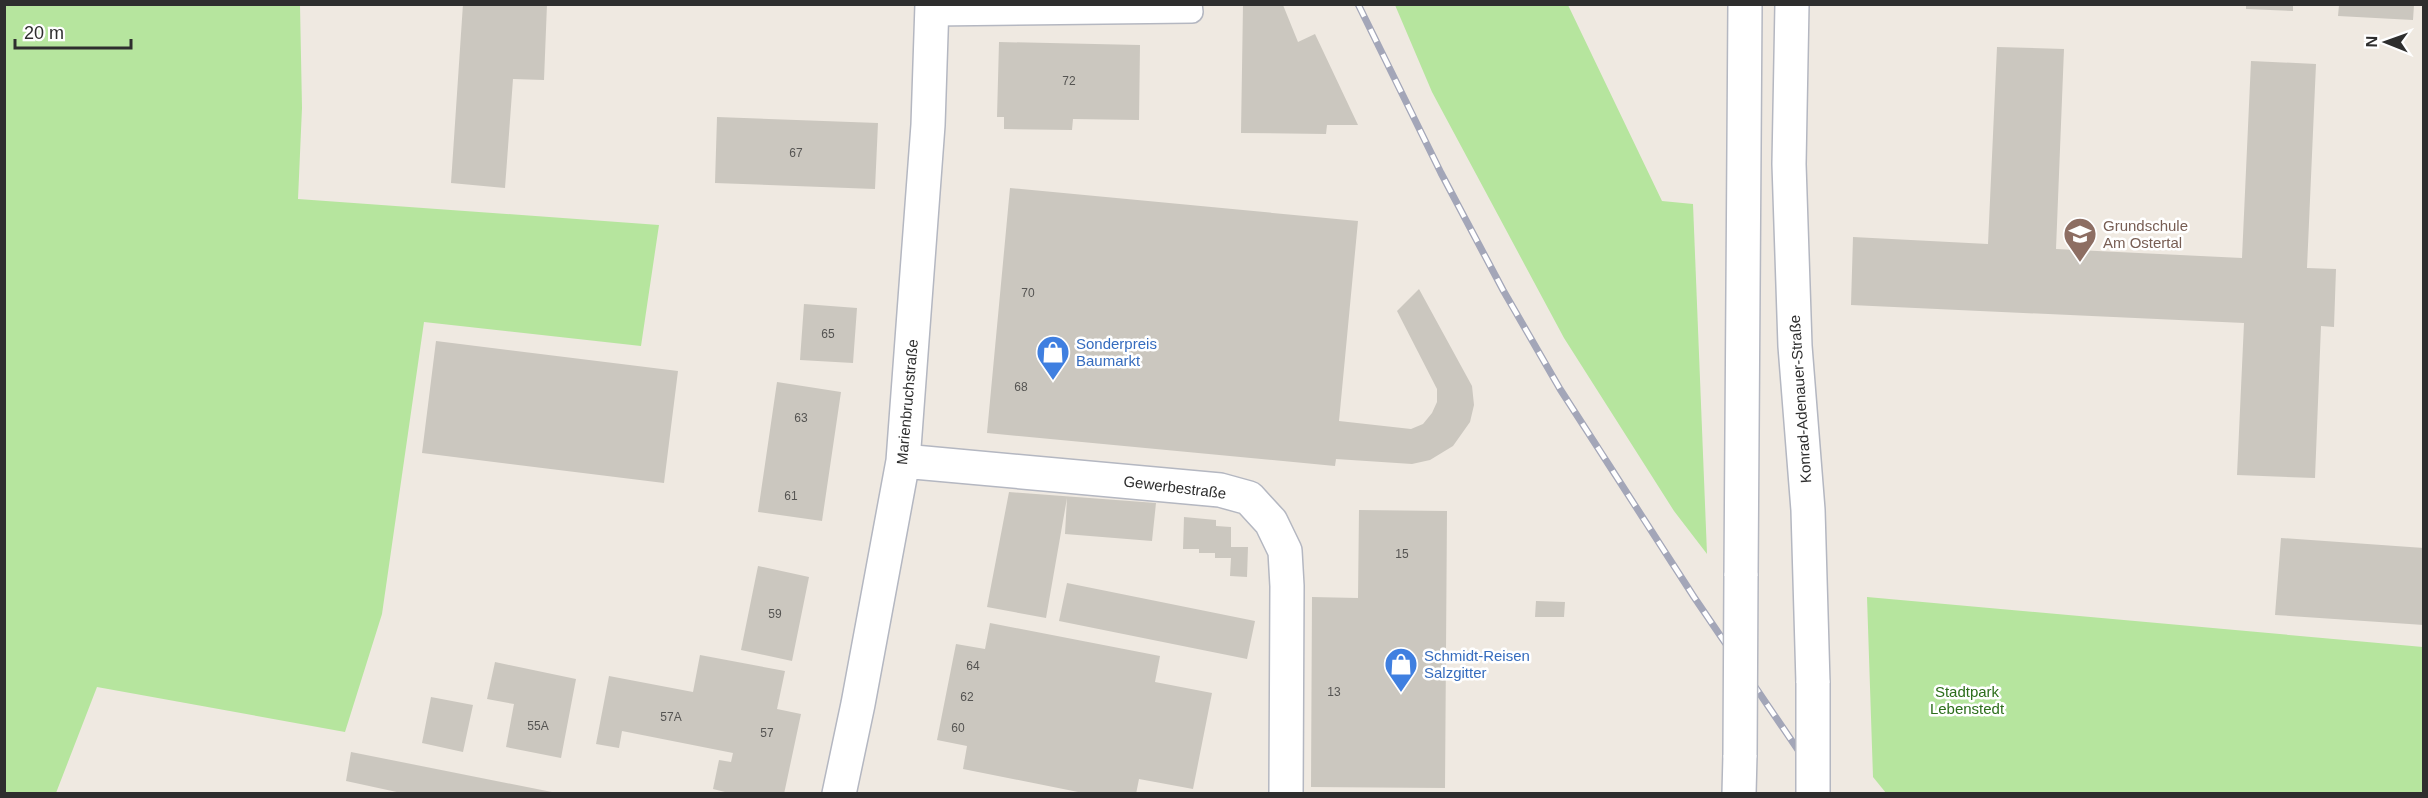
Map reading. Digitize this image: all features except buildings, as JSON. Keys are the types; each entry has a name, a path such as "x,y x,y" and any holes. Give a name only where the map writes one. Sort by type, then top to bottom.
{"street":[{"path":"1739,794 1744,4"},
{"name":"Konrad-Adenauer-Straße","path":"1792,4 1790,164 1795,346 1808,510 1813,683 1813,794"},
{"name":"Marienbruchstraße","path":"839,794 858,705 903,461 927,125 932,10"},
{"name":"Gewerbestraße","path":"903,461 1220,489 1248,498 1271,522 1285,551 1287,586 1286,794"}],"lane":[{"path":"932,10 1192,12 1191,4"}],"green space":[{"path":"5,4 300,5 302,108 298,199 659,225 641,346 424,322 382,614 345,732 97,687 56,793 5,793"},
{"path":"1395,5 1568,5 1662,201 1693,204 1707,554 1674,511 1564,338 1432,92"},
{"name":"Stadtpark Lebenstedt","path":"1867,597 2423,647 2423,793 1886,793 1873,777"}],"railway":[{"path":"1358,4 1441,173 1503,290 1560,389 1694,597 1828,794"}],"place":[{"name":"Grundschule Am Ostertal","path":"2080,263"},
{"name":"Sonderpreis Baumarkt","path":"1053,381"},
{"name":"Schmidt-Reisen Salzgitter","path":"1401,693"}]}
